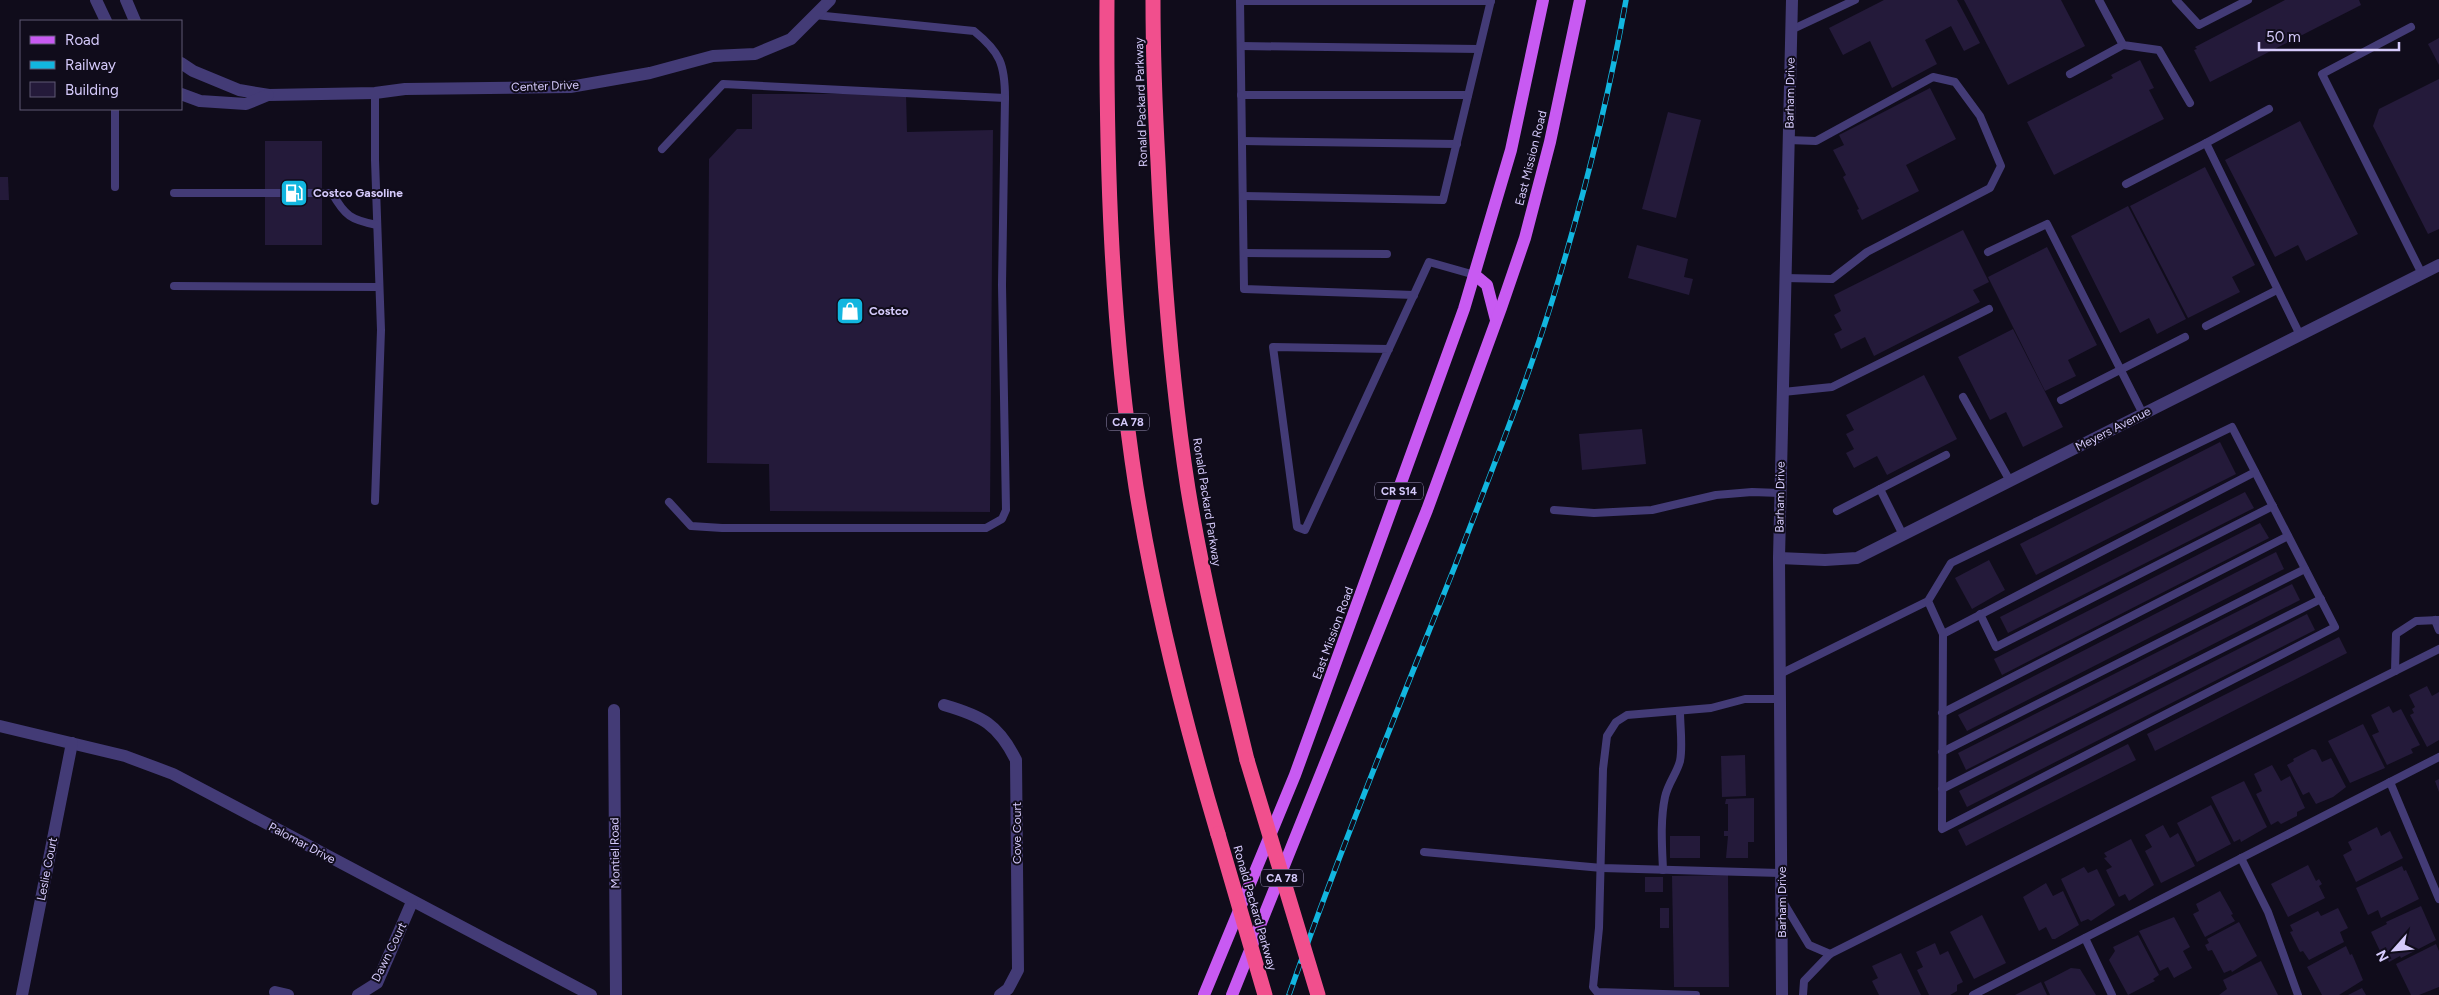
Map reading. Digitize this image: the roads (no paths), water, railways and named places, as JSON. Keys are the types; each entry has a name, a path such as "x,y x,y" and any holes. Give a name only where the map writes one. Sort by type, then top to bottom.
{"highway":[{"name":"Ronald Packard Parkway","path":"1107,0 1108,185 1117,320 1136,486 1170,659 1189,736 1265,995"},
{"name":"Ronald Packard Parkway","path":"1153,0 1153,61 1161,244 1176,399 1188,488 1202,568 1247,760 1318,995"}],"main road":[{"name":"East Mission Road","path":"1204,995 1295,775 1437,386 1475,275 1511,150 1543,0"},
{"name":"East Mission Road","path":"1232,995 1427,510 1496,320 1527,229 1552,132 1580,0"},
{"path":"1475,275 1486,285 1496,320"}],"street":[{"path":"96,0 106,20"},
{"path":"126,0 136,20"},
{"name":"Center Drive","path":"182,64 239,90 269,94 375,93 405,89 570,87 641,74 713,56 755,54 791,39 830,0"},
{"name":"Barham Drive","path":"1782,995 1779,558 1792,0"},
{"name":"Center Drive","path":"182,94 200,101 246,104 269,94"},
{"name":"Meyers Avenue","path":"1779,558 1825,560 1857,558 2439,265"},
{"name":"Cove Court","path":"944,705 970,712 992,725 1005,739 1016,760 1018,970 1008,989 1000,995"},
{"name":"Montiel Road","path":"614,710 616,995"},
{"name":"Palomar Drive","path":"0,726 125,756 173,774 591,995"},
{"name":"Leslie Court","path":"22,995 72,743"},
{"name":"Dawn Court","path":"358,995 377,983 412,902"},
{"path":"275,992 288,995"}],"lane":[{"path":"1791,30 1855,0"},
{"path":"2099,0 2123,45"},
{"path":"2176,0 2199,25 2248,0"},
{"path":"1243,196 1443,200 1491,1 1240,1 1244,289 1414,295"},
{"path":"669,502 691,526 722,528 986,528 1002,519 1006,510 1002,285 1005,77 994,48 974,31 816,15"},
{"path":"2411,27 2322,74 2422,274"},
{"path":"2070,74 2123,45 2159,50 2190,104"},
{"path":"1241,46 1480,49"},
{"path":"1785,278 1832,279 1867,252 1990,188 2001,166 1980,116 1955,82 1933,77 1816,140 1788,140"},
{"path":"662,149 723,84 1005,98"},
{"path":"375,93 381,330 375,501"},
{"path":"1241,95 1468,95"},
{"path":"2126,184 2269,109"},
{"path":"115,110 115,187"},
{"path":"1242,141 1456,144"},
{"path":"2206,143 2300,335"},
{"path":"174,193 332,193 343,212 356,221 377,226"},
{"path":"1988,252 2047,224 2143,414"},
{"path":"1244,253 1387,254"},
{"path":"1389,349 1272,347 1297,527 1305,530 1389,349 1414,295 1429,262 1475,275"},
{"path":"174,286 379,287"},
{"path":"2206,326 2278,290"},
{"path":"1783,392 1832,387 1989,309"},
{"path":"2061,400 2185,337"},
{"path":"1963,397 2010,481"},
{"path":"1780,674 1928,601 1951,564 2232,427 2335,627 1942,828 1943,634 1928,601"},
{"path":"1837,511 1946,455"},
{"path":"1943,634 2255,472"},
{"path":"1880,489 1903,534"},
{"path":"1554,510 1594,513 1652,510 1716,495 1780,493"},
{"path":"1980,614 1996,647 2273,506"},
{"path":"1942,713 2288,536"},
{"path":"1942,752 2305,568"},
{"path":"1942,789 2321,599"},
{"path":"2395,671 2396,634 2416,621 2437,620 2439,630"},
{"path":"1803,995 1804,981 1830,954 2439,649"},
{"path":"1696,995 1596,992 1592,987 1599,928 1603,769 1607,736 1616,722 1627,715 1711,708 1745,700 1780,699"},
{"path":"1663,870 1662,834 1665,797 1671,776 1679,764 1681,753 1680,711"},
{"path":"1973,995 2439,757"},
{"path":"2390,782 2439,899"},
{"path":"1424,852 1602,868 1782,873"},
{"path":"2241,858 2268,912 2298,995"},
{"path":"1782,900 1809,945 1830,954"},
{"path":"2085,938 2112,995"}],"railway":[{"path":"1289,995 1349,833 1494,466 1542,332 1585,187 1626,0"}],"place":[{"name":"Costco Gasoline","path":"294,193"},
{"name":"Costco","path":"850,311"}]}
